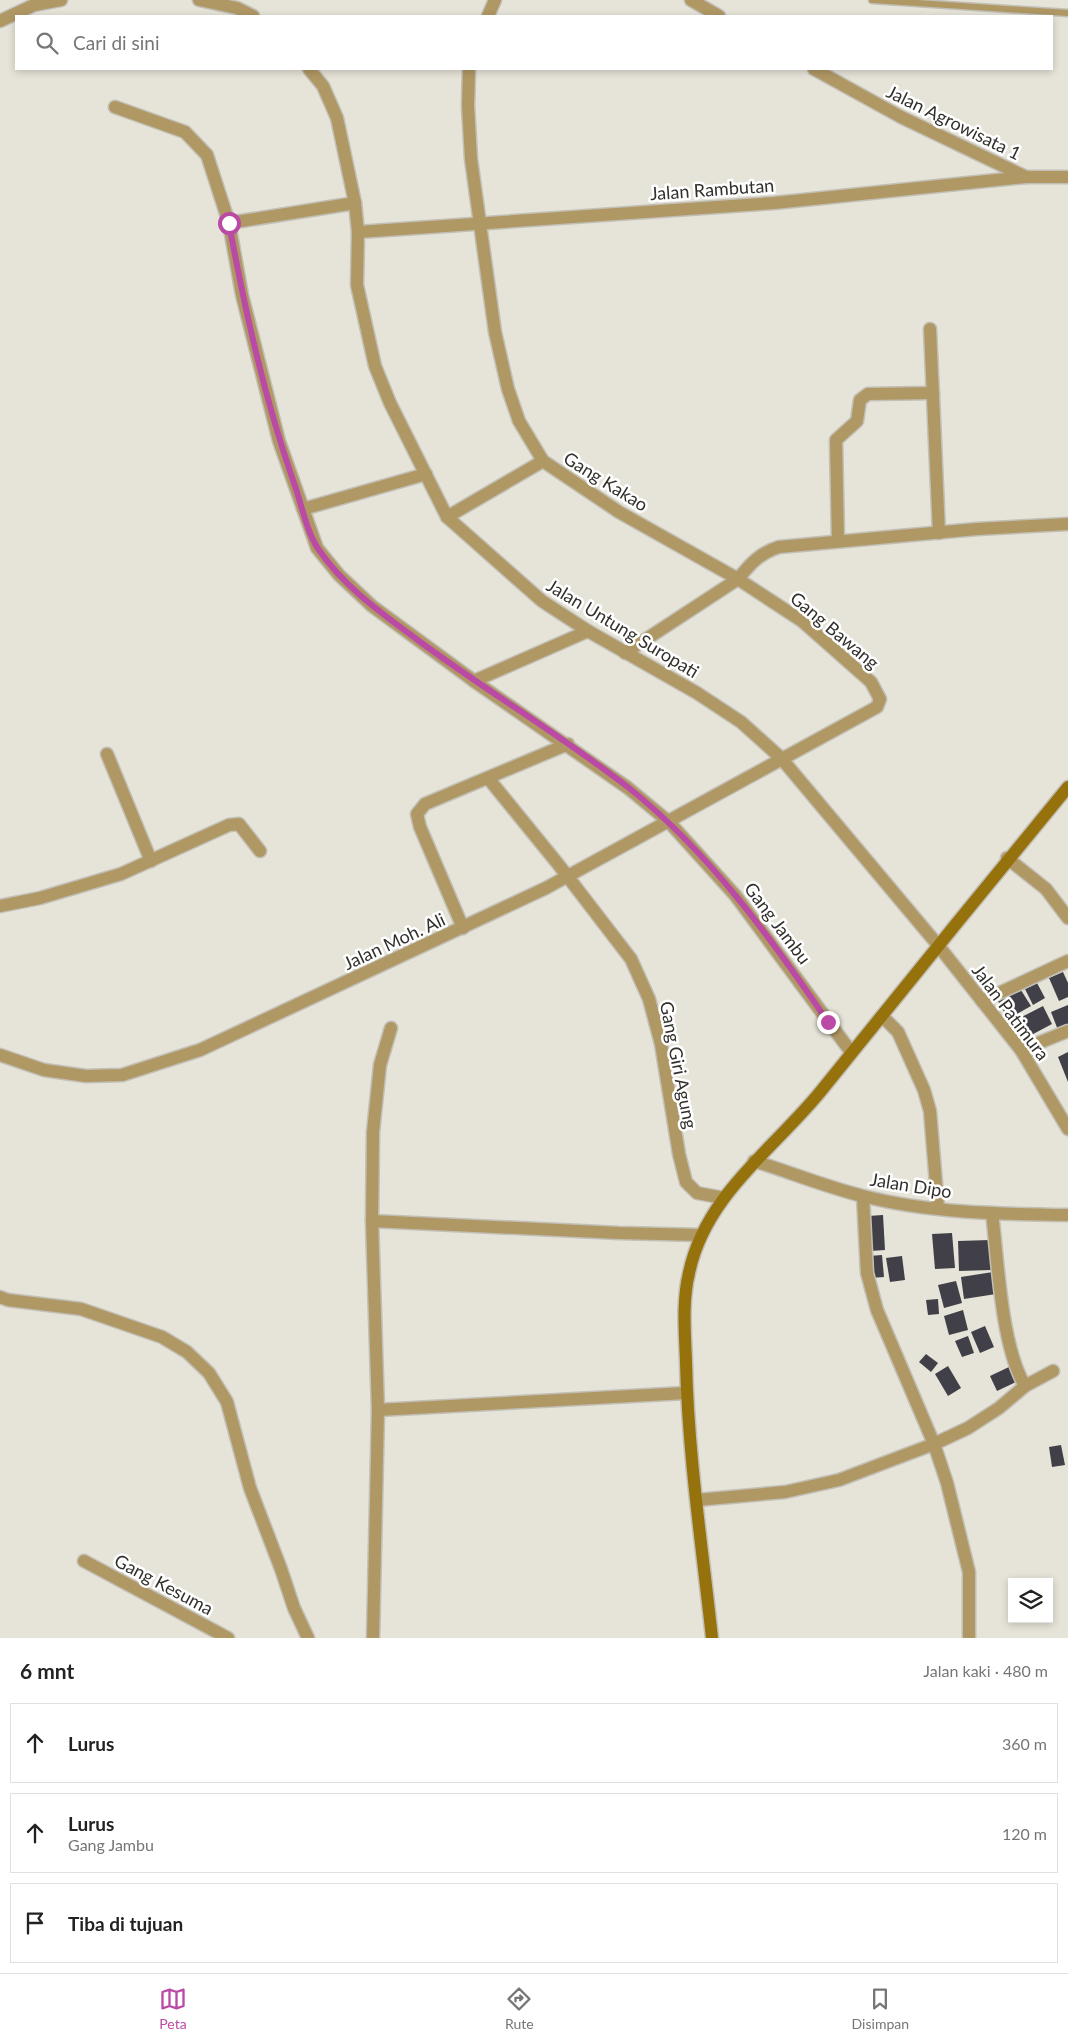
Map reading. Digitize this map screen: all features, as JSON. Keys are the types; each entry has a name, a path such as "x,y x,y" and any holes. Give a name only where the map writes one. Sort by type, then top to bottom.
{"street":[{"path":"0,21 34,6 62,0"},
{"path":"199,0 238,8 251,15"},
{"path":"488,15 495,0"},
{"path":"691,0 717,15"},
{"name":"Jalan Untung Suropati","path":"310,70 323,86 337,118 355,203 358,232 357,285 375,366 390,403 447,517 542,602 741,722 781,758 937,944"},
{"name":"Gang Kakao","path":"469,70 468,106 479,222 495,332 508,389 520,421 543,461 619,512 738,579"},
{"name":"Jalan Agrowisata 1","path":"816,70 901,117 1026,177"},
{"name":"Gang Jambu","path":"115,107 185,132 196,141 207,155 229,223 242,295 279,441 317,548 339,575 372,606 474,681 568,744 628,788 669,822 735,895 851,1052"},
{"name":"Jalan Rambutan","path":"358,232 479,222 774,203 1026,177 1068,177"},
{"path":"229,223 355,203"},
{"path":"930,329 940,533"},
{"path":"838,541 836,440 856,421 860,400 868,394 933,393"},
{"path":"447,517 543,461"},
{"path":"303,510 426,474"},
{"path":"625,653 738,579 764,551 780,547 838,541 1068,524"},
{"name":"Gang Bawang","path":"738,579 802,620 871,682 880,699 877,707 867,713 781,758"},
{"path":"474,681 588,631"},
{"path":"463,928 420,827 417,814 425,804 568,744"},
{"path":"106,754 151,861"},
{"name":"Jalan Moh. Ali","path":"0,1055 44,1070 86,1076 122,1075 200,1050 463,928 567,877 669,822 781,758"},
{"name":"Gang Giri Agung","path":"488,778 631,959 649,999 661,1044 678,1154 686,1182 697,1193 724,1198"},
{"path":"712,1638 686,1393 685,1309 688,1273 700,1235 724,1198 754,1161 818,1094 882,1016 937,944 1068,786"},
{"path":"0,906 90,885 151,861 229,825 239,824 260,851"},
{"path":"1007,858 1046,889 1068,918"},
{"name":"Jalan Patimura","path":"937,944 1021,1050 1068,1130"},
{"path":"982,1001 1068,961"},
{"path":"882,1016 898,1032 924,1090 930,1111 938,1208"},
{"path":"373,1638 378,1410 372,1221 375,1097 380,1065 390,1028"},
{"path":"1021,1050 1068,1031"},
{"name":"Jalan Dipo","path":"754,1161 863,1197 938,1208 992,1213 1068,1215"},
{"path":"863,1197 867,1273 877,1310 934,1444 947,1483 969,1572 969,1638"},
{"path":"992,1213 1005,1323 1020,1377 1026,1386"},
{"path":"372,1221 700,1235"},
{"path":"0,1297 8,1300 81,1309 162,1337 187,1352 209,1373 226,1402 250,1488 282,1569 294,1608 308,1638"},
{"path":"696,1500 785,1492 839,1480 934,1444 976,1423 1026,1386 1053,1371"},
{"path":"378,1410 686,1393"},
{"name":"Gang Kesuma","path":"84,1560 228,1638"}],"lane":[{"path":"872,0 1068,13"}],"building":[{"path":"1063,972 1068,983 1068,997 1059,1001 1049,978"},
{"path":"1037,983 1045,998 1033,1005 1025,989"},
{"path":"1019,987 1031,1006 1008,1019 997,999"},
{"path":"1068,1005 1068,1026 1058,1030 1051,1012"},
{"path":"1043,1006 1052,1024 1020,1041 1010,1023"},
{"path":"1068,1052 1068,1082 1058,1057"},
{"path":"883,1215 885,1250 870,1251 868,1216"},
{"path":"952,1233 955,1268 935,1269 932,1234"},
{"path":"990,1240 991,1270 959,1271 958,1241"},
{"path":"882,1255 884,1277 870,1278 869,1256"},
{"path":"902,1256 905,1280 890,1282 886,1258"},
{"path":"993,1272 996,1294 964,1299 961,1277"},
{"path":"956,1281 962,1303 944,1308 938,1285"},
{"path":"938,1299 939,1314 928,1315 926,1300"},
{"path":"963,1310 968,1330 949,1335 944,1316"},
{"path":"985,1326 994,1347 980,1353 971,1332"},
{"path":"968,1336 974,1353 962,1357 955,1341"},
{"path":"926,1354 938,1363 931,1372 919,1362"},
{"path":"948,1366 961,1388 948,1396 935,1374"},
{"path":"1009,1367 1016,1382 997,1391 990,1376"},
{"path":"1061,1445 1065,1465 1052,1467 1049,1447"}],"route":[{"path":"229,223 242,295 279,441 317,548 339,575 372,606 474,681 568,744 628,788 669,822 735,895 828,1022"}]}
